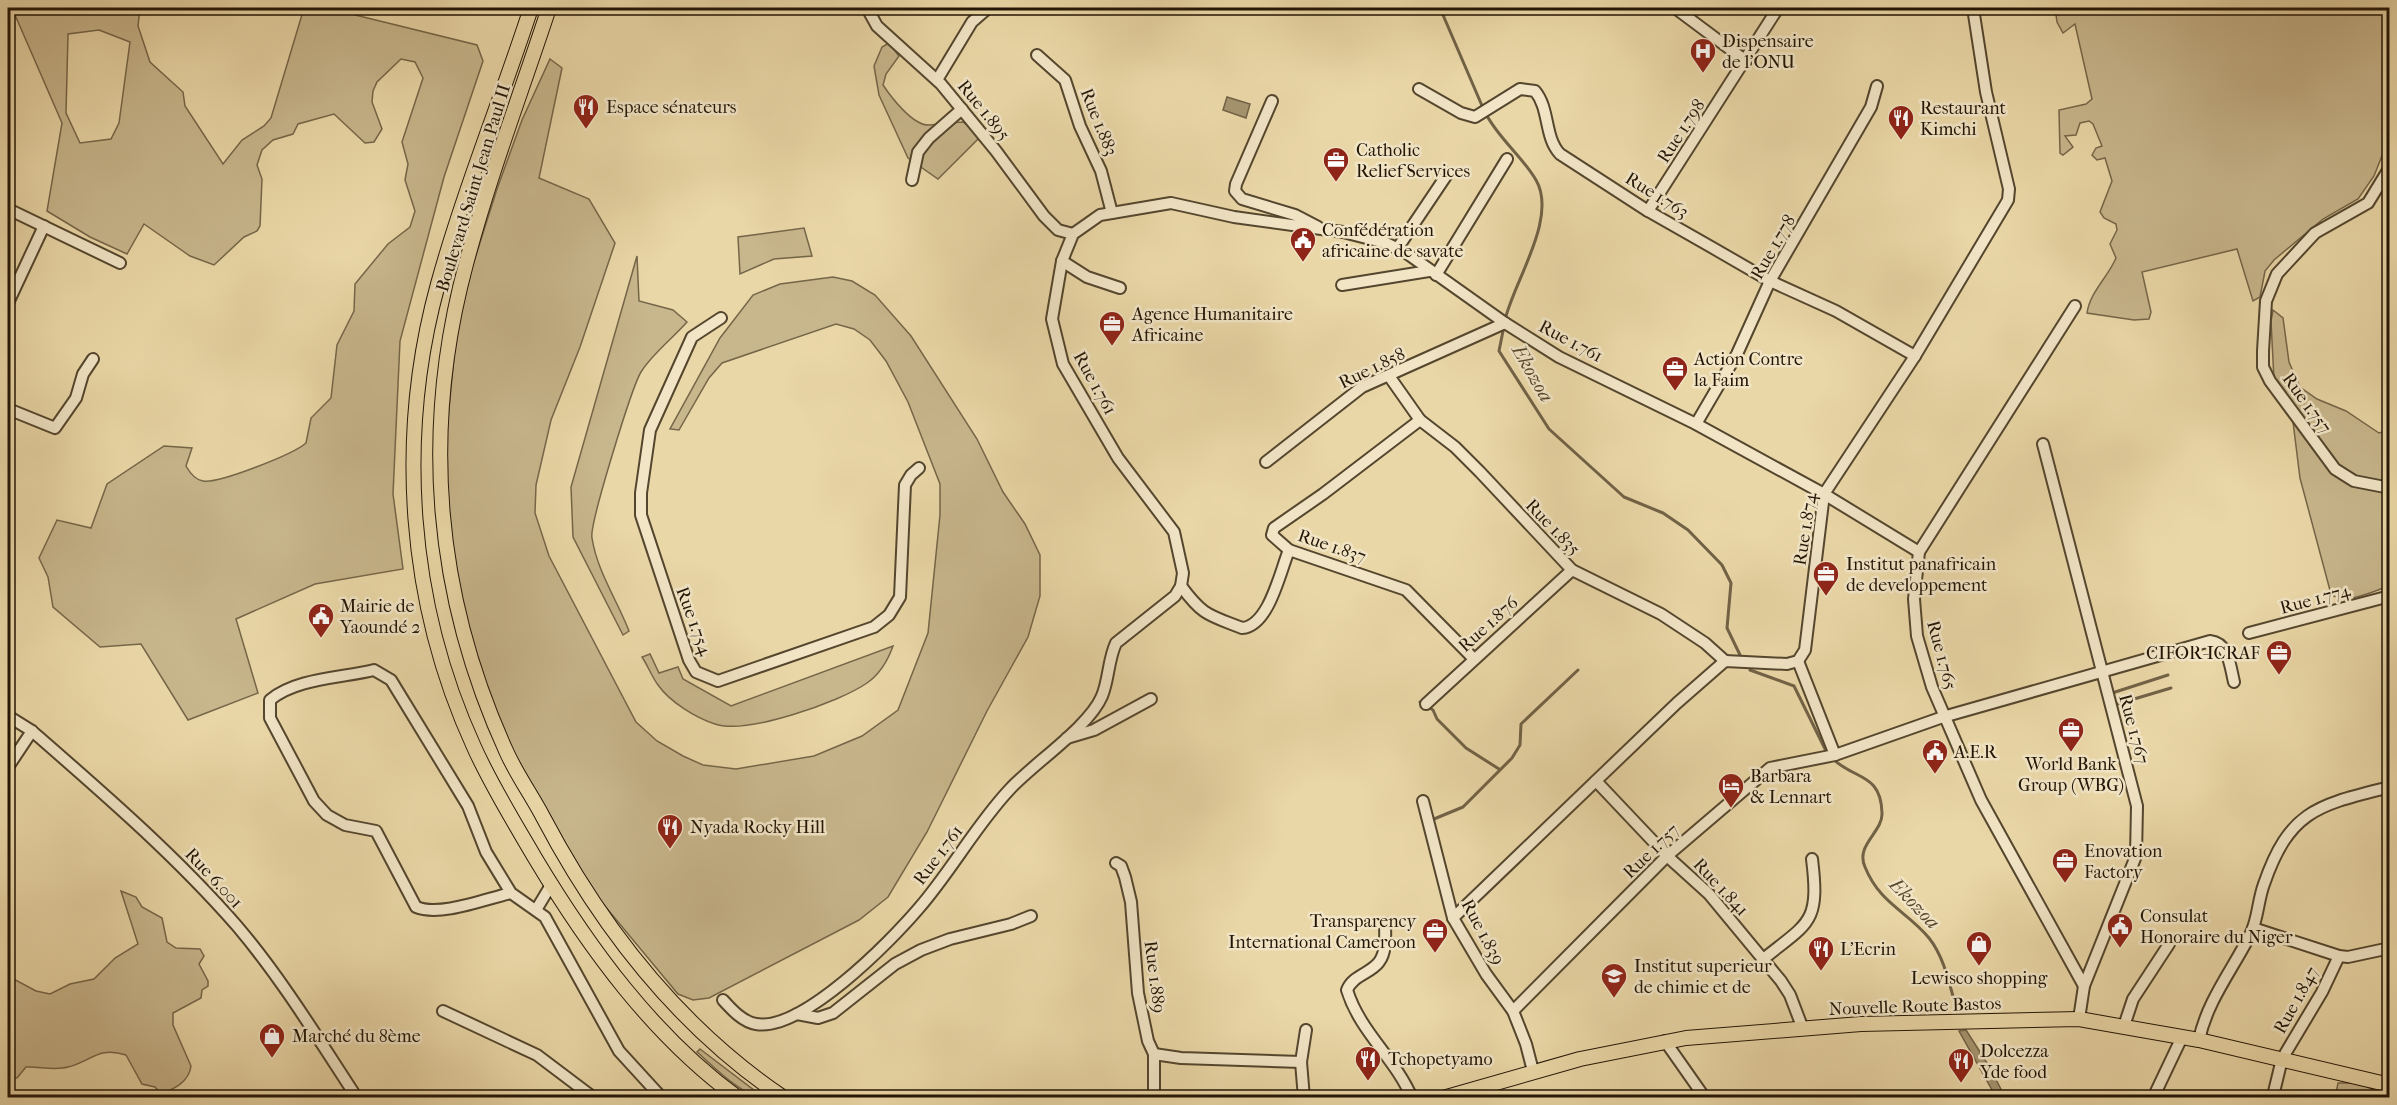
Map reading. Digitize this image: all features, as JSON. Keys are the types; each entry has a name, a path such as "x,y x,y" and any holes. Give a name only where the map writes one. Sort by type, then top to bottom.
{"main road":[{"name":"Boulevard Saint Jean Paul II","path":"531,8 438,284 423,352 414,476 418,556 426,606 448,682 474,748 551,885 588,941 662,1030 715,1080 738,1098"},
{"name":"Boulevard Saint Jean Paul II","path":"549,8 465,265 444,374 439,466 440,510 454,598 482,692 507,754 571,872 617,938 693,1024 732,1061 784,1098"},
{"name":"Nouvelle Route Bastos","path":"1443,1098 1533,1071 1665,1041 1803,1029 1934,1022 2079,1019 2199,1040 2390,1085"}],"street":[{"name":"Rue 1.895","path":"867,8 877,26 937,80 962,109 1044,216 1058,230 1073,234"},
{"path":"937,80 972,22 988,8"},
{"path":"1676,8 1746,61"},
{"name":"Rue 1.798","path":"1648,211 1778,8"},
{"name":"Rue 1.874","path":"1798,660 1805,650 1824,495 1915,356 2008,200 2009,189 1986,92 1972,8"},
{"name":"Rue 1.883","path":"1036,55 1065,80 1080,126 1101,171 1112,213"},
{"name":"Rue 1.778","path":"1696,424 1737,354 1770,281 1871,107 1876,86"},
{"name":"Rue 1.763","path":"1419,89 1461,113 1475,117 1520,89 1535,91 1543,100 1553,147 1560,154 1648,211 1770,281 1836,312 1915,356"},
{"path":"1272,101 1235,191 1242,199 1295,215 1324,230"},
{"path":"912,180 918,152 929,138 962,109"},
{"path":"1342,285 1433,273 1508,159"},
{"name":"Rue 1.757","path":"2390,167 2368,203 2315,233 2277,274 2266,301 2263,367 2270,381 2335,469 2354,481 2390,488"},
{"path":"1398,249 1448,173"},
{"name":"Rue 1.761","path":"723,1000 733,1011 756,1024 797,1014 823,999 876,952 912,916 1010,788 1088,716 1102,696 1116,643 1175,596 1181,586 1183,573 1174,532 1118,458 1063,364 1052,319 1062,261 1073,234 1090,220 1112,213 1171,203 1234,218 1343,232 1398,249 1505,323 1559,357 1696,424 1824,495 1920,552"},
{"path":"8,209 120,263"},
{"path":"8,303 44,226"},
{"path":"1062,261 1088,277 1120,288"},
{"name":"Rue 1.765","path":"2075,306 1920,552 1914,599 1917,636 1943,717 1981,800 2084,986"},
{"name":"Rue 1.754","path":"722,318 692,337 650,430 641,493 641,515 689,660 696,672 718,681 874,627 888,615 900,597 905,485 919,468"},
{"name":"Rue 1.858","path":"1266,462 1345,398 1505,323"},
{"path":"8,409 55,428 76,398 83,374 93,359"},
{"name":"Rue 1.835","path":"1389,376 1420,420 1455,447 1572,570 1661,614 1705,644 1725,661"},
{"name":"Rue 1.837","path":"1420,420 1323,494 1274,528 1272,536 1289,550 1406,590 1474,659"},
{"name":"Rue 1.767","path":"2043,444 2137,806 2137,842 2129,877 2084,986 2079,1019"},
{"path":"1181,586 1198,609 1205,614 1242,628 1248,628 1256,624 1264,615 1289,550"},
{"name":"Rue 1.876","path":"1426,704 1572,570"},
{"name":"Rue 1.774","path":"2249,633 2390,596"},
{"name":"Rue 1.757","path":"1513,1011 1668,856 1770,768 1834,755 1943,717 2102,674 2210,641 2221,644 2225,648 2234,682"},
{"path":"1453,918 1677,703 1725,661 1786,664 1798,660 1834,755"},
{"path":"511,893 440,910 426,911 416,907 376,831 345,825 327,815 314,801 270,717 270,700 277,694 296,687 374,670 391,680 468,806 486,852 511,893 523,904 545,917 619,1051 662,1098"},
{"path":"1065,738 1094,730 1151,699"},
{"name":"Rue 6.001","path":"8,716 32,731 162,846 237,927 295,1003 357,1098"},
{"path":"8,767 32,731"},
{"name":"Rue 1.841","path":"1596,781 1668,856 1709,894 1790,996 1803,1029"},
{"path":"2199,1040 2204,1019 2253,928 2264,883 2285,839 2296,824 2311,811 2338,800 2390,787"},
{"name":"Rue 1.839","path":"1423,801 1453,918 1486,974 1513,1011 1526,1044 1533,1071"},
{"path":"1762,960 1804,926 1813,914 1816,891 1812,859"},
{"name":"Rue 1.889","path":"1116,863 1125,877 1131,902 1139,976 1138,993 1148,1041 1154,1054 1154,1098"},
{"path":"536,910 551,885"},
{"path":"797,1014 818,1018 833,1013 895,964 921,950 950,939 1011,924 1031,916"},
{"path":"1385,923 1384,950 1379,962 1350,983 1347,990 1365,1030 1402,1076 1412,1098"},
{"path":"2253,928 2338,956 2348,957 2390,948"},
{"path":"2124,1026 2133,999 2169,944"},
{"name":"Rue 1.847","path":"2273,1096 2282,1059 2322,992 2338,956"},
{"path":"442,1011 537,1055 594,1098"},
{"path":"1304,1098 1301,1062 1306,1030"},
{"path":"2152,1098 2182,1037"},
{"path":"1665,1041 1705,1098"},
{"path":"1154,1054 1181,1058 1301,1062"}],"shaded area":[{"path":"12,8 140,8 138,26 150,62 183,92 185,106 223,164 242,140 264,126 271,118 304,8 327,8 477,45 483,61 444,177 400,341 393,494 403,569 315,584 236,619 258,693 188,720 141,644 100,647 53,607 48,577 39,558 57,520 91,528 107,484 164,446 192,448 186,466 195,478 211,481 256,467 306,443 311,418 331,398 337,345 354,311 355,284 388,244 410,227 415,211 405,180 408,164 402,142 423,78 415,62 401,59 377,82 372,102 382,129 374,142 365,143 334,114 298,124 293,134 273,140 262,150 257,165 262,179 260,226 257,231 244,237 214,265 190,256 144,224 127,254 90,237 47,211 62,123","holes":["99,30 130,42 119,123 111,139 80,143 66,113 68,34"]},
{"path":"2055,8 2389,8 2389,138 2374,176 2358,199 2323,219 2274,260 2265,271 2260,297 2253,301 2237,249 2142,272 2151,312 2149,319 2134,320 2087,313 2095,291 2116,258 2110,244 2117,230 2116,224 2104,218 2100,212 2112,181 2105,158 2097,160 2092,155 2096,148 2102,146 2093,124 2089,121 2080,123 2076,135 2065,136 2073,147 2063,155 2060,153 2059,110 2086,104 2092,99 2075,24 2063,33 2057,22"},
{"path":"889,43 899,56 886,74 883,85 903,110 923,124 963,122 981,136 938,179 908,158 879,95 874,66 882,47"},
{"path":"550,59 562,68 539,178 589,199 615,243 580,347 551,420 536,485 535,513 549,556 636,722 657,741 703,765 736,769 814,756 862,736 898,710 928,633 940,515 940,484 908,402 886,361 870,340 854,329 836,324 722,363 709,378 679,430 670,429 720,338 753,295 780,284 833,277 852,281 875,295 911,336 977,439 1003,492 1025,524 1040,555 1040,596 1028,637 987,711 927,832 888,897 859,920 709,998 693,1000 678,994 599,899 571,856 513,751 484,683 457,590 443,471 456,336 471,271 497,189 522,120"},
{"path":"1227,97 1250,104 1246,118 1223,110"},
{"path":"804,228 812,256 774,259 740,274 738,237"},
{"path":"637,256 639,301 673,310 687,322 641,372 612,456 593,528 592,538 598,562 629,631 623,635 573,537 571,487"},
{"path":"2273,310 2283,318 2289,362 2300,387 2317,399 2346,411 2379,433 2389,430 2389,586 2351,598 2343,599 2331,594 2300,478 2292,414 2274,380 2271,321"},
{"path":"893,646 880,671 854,691 792,715 748,725 729,726 708,721 676,703 658,685 642,657 650,654 659,673 678,667 683,679 731,706"},
{"path":"121,891 136,897 142,907 162,918 167,942 176,948 200,949 204,956 199,964 208,981 208,986 202,990 201,998 173,1013 173,1025 191,1066 190,1072 184,1081 161,1094 155,1087 142,1084 126,1055 108,1052 63,1068 26,1067 17,1078 8,1078 8,980 12,978 36,991 50,994 70,984 94,979 115,958 138,944"},
{"path":"1966,1030 2005,1097 1996,1097 1959,1031"},
{"path":"700,1049 763,1097 755,1096 728,1080 697,1052"},
{"path":"2338,1083 2360,1083 2389,1098 2335,1098"}],"waterway":[{"name":"Ekozoa","path":"1440,8 1483,108"},
{"name":"Ekozoa","path":"1486,114 1530,171 1541,195 1542,212 1538,231 1505,320"},
{"name":"Ekozoa","path":"1504,326 1499,351 1549,429 1624,497 1663,513 1688,530 1722,565 1731,583 1727,628 1741,657"},
{"path":"1434,819 1463,807 1512,758 1520,745 1521,724 1578,670"},
{"name":"Ekozoa","path":"1750,670 1794,686 1828,755"},
{"path":"2109,694 2168,675"},
{"path":"2114,705 2171,688"},
{"path":"1420,702 1433,710 1437,719 1466,748 1499,769"},
{"name":"Ekozoa","path":"1833,759 1872,784 1877,791 1881,800 1881,820 1866,845 1863,859 1865,867 1878,890 1921,929 1935,946 1957,1011"}],"place":[{"name":"Dispensaire de l'ONU","path":"1703,74"},
{"name":"Espace sénateurs","path":"586,130"},
{"name":"Restaurant Kimchi","path":"1901,141"},
{"name":"Catholic Relief Services","path":"1336,183"},
{"name":"Confédération africaine de savate","path":"1303,263"},
{"name":"Agence Humanitaire Africaine","path":"1112,347"},
{"name":"Action Contre la Faim","path":"1675,392"},
{"name":"Institut panafricain de developpement","path":"1826,597"},
{"name":"Mairie de Yaoundé 2","path":"321,639"},
{"name":"CIFOR-ICRAF","path":"2279,676"},
{"name":"World Bank Group (WBG)","path":"2071,753"},
{"name":"A.E.R","path":"1935,775"},
{"name":"Barbara & Lennart","path":"1731,809"},
{"name":"Nyada Rocky Hill","path":"670,850"},
{"name":"Enovation Factory","path":"2065,884"},
{"name":"Consulat Honoraire du Niger","path":"2120,949"},
{"name":"Transparency International Cameroon","path":"1435,954"},
{"name":"Lewisco shopping","path":"1979,967"},
{"name":"L’Ecrin","path":"1821,972"},
{"name":"Institut superieur de chimie et de","path":"1614,999"},
{"name":"Marché du 8ème","path":"272,1059"},
{"name":"Tchopetyamo","path":"1368,1082"},
{"name":"Dolcezza Yde food","path":"1961,1084"}]}
